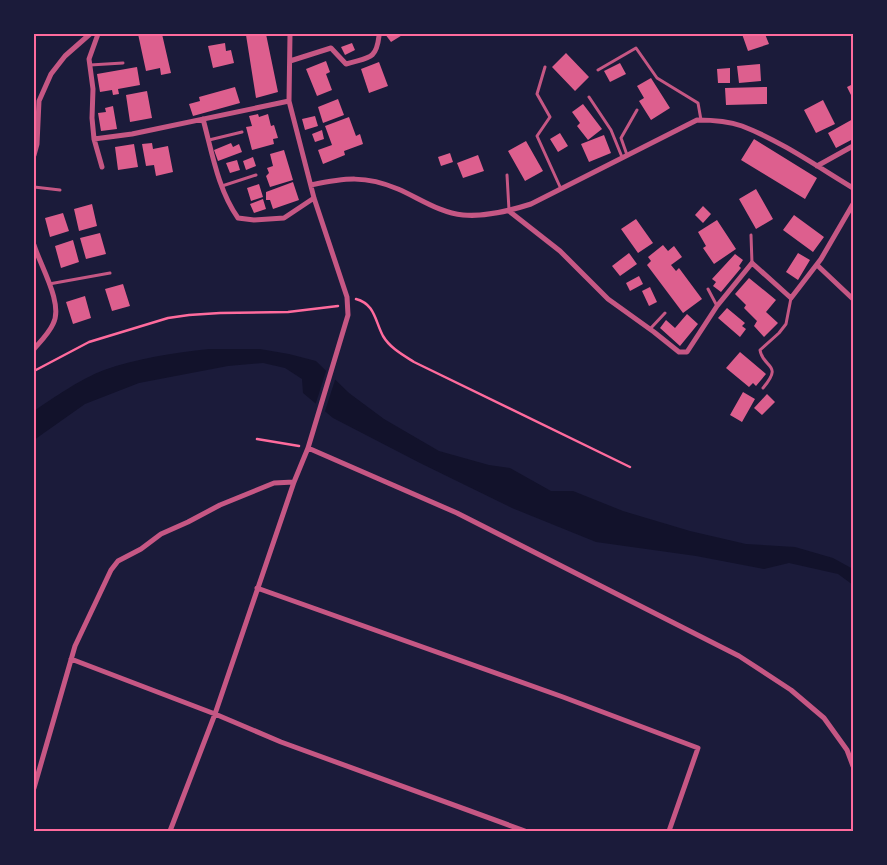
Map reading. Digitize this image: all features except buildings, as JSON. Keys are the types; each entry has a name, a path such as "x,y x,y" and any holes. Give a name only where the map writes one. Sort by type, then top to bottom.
{"street":[{"path":"34,155 37,144 36,102 51,74 65,56 90,34"},
{"path":"98,34 89,59 93,89 92,118 94,139 102,167"},
{"path":"170,831 215,714 294,482 308,448 348,315 347,297 314,198 289,101 290,34"},
{"path":"290,61 331,48 346,64 373,55 377,50 379,36"},
{"path":"94,139 132,134 289,101"},
{"path":"203,119 222,186 231,208 238,218 254,220 284,218 314,198"},
{"path":"311,184 346,178 376,181 399,189 437,207 462,215 509,211 531,204 697,120 711,120 741,126 780,144 853,188"},
{"path":"817,166 853,146"},
{"path":"509,211 560,251 608,299 679,352 687,352 717,306 752,263 791,298 817,265 853,204"},
{"path":"34,245 56,305 54,322 34,349"},
{"path":"817,265 853,299"},
{"path":"308,448 457,513 739,656 792,690 824,718 847,750 853,766"},
{"path":"34,788 75,646 107,577 118,561 141,549 161,534 220,505 274,484 294,482"},
{"path":"258,588 563,697 698,748 669,831"},
{"path":"71,659 215,714 281,742 525,831"}],"lane":[{"path":"598,70 636,48 657,78 698,103 701,120"},
{"path":"90,66 123,64"},
{"path":"545,67 536,94 550,117 537,136 561,189"},
{"path":"589,97 611,130 625,157"},
{"path":"625,157 620,138 637,110"},
{"path":"208,140 242,132"},
{"path":"222,186 256,174"},
{"path":"507,175 509,211"},
{"path":"34,187 60,190"},
{"path":"751,235 752,263"},
{"path":"49,284 110,273"},
{"path":"708,289 717,306"},
{"path":"763,388 772,378 772,373 770,365 760,354 760,350 786,324 791,298"},
{"path":"650,329 665,313"}],"path":[{"path":"347,297 359,300 371,307 384,338 398,352 414,362 630,467"},
{"path":"34,371 89,342 168,318 189,314 220,312 288,312 348,304"},
{"path":"257,440 308,448"}],"shaded area":[{"path":"209,349 260,349 316,361 349,393 384,419 439,451 489,465 510,468 551,491 573,491 623,511 690,531 746,544 795,547 833,558 853,569 853,585 838,574 789,563 764,569 696,556 596,542 512,508 333,418 303,393 302,379 285,368 263,363 228,366 139,383 85,404 34,440 34,411 86,378 104,370 143,359"}],"pier":[{"path":"327,368 336,377 324,414 315,406"}]}
